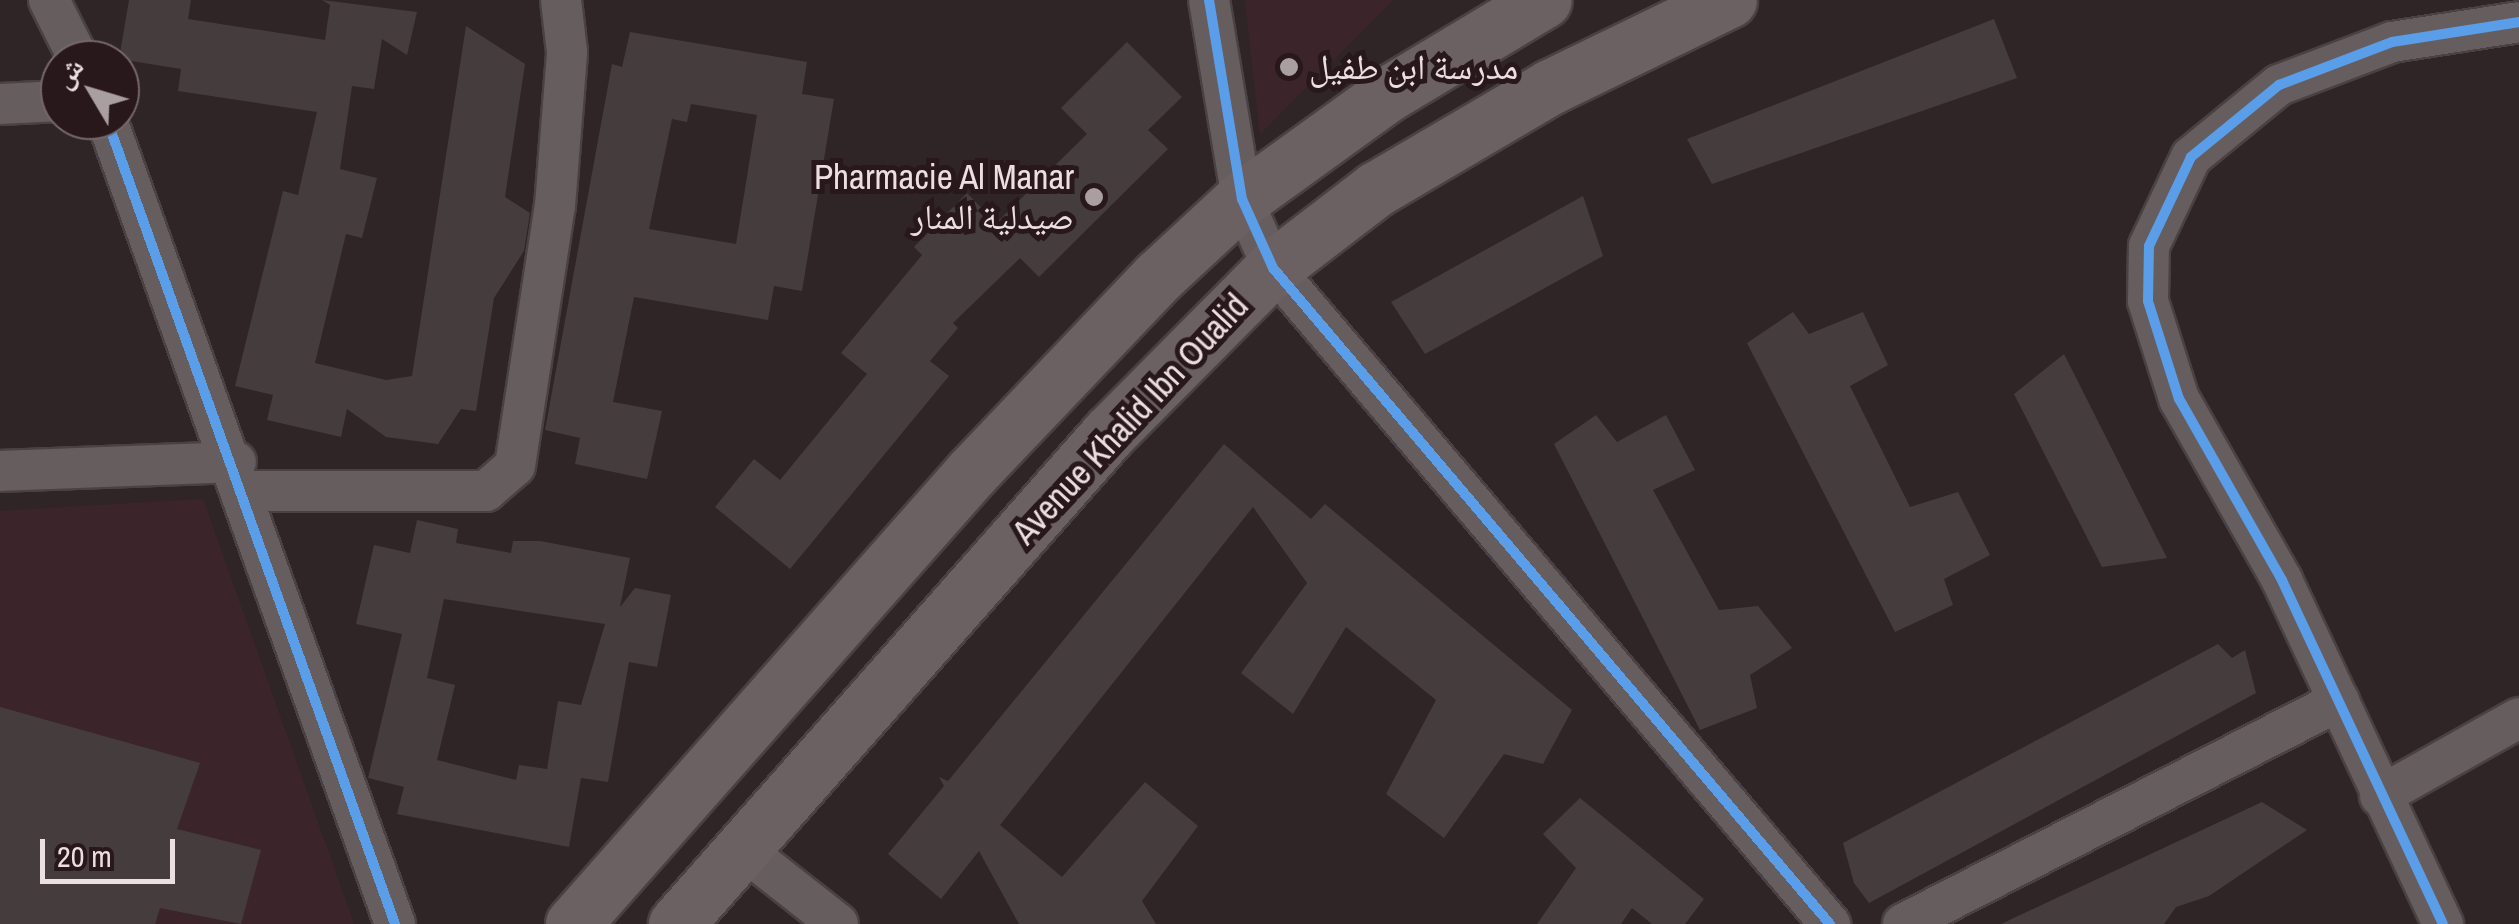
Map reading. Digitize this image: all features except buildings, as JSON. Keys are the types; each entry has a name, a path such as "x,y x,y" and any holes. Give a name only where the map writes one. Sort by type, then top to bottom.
{"main road":[{"path":"573,924 973,471 1242,198 1386,96 1544,0"},
{"name":"Avenue Khalid Ibn Oualid","path":"676,924 745,851 1108,433 1273,268 1376,190 1550,87 1729,0"}],"street":[{"path":"49,0 69,40"},
{"path":"0,471 241,476 486,491 515,466 555,206 567,52 560,0"},
{"path":"1209,0 1242,198 1273,268 1830,924"},
{"path":"2443,924 2339,702 2178,399 2148,301 2148,246 2191,157 2279,85 2392,42 2519,22"},
{"path":"0,104 40,103"},
{"path":"115,140 241,476 395,924"},
{"path":"1903,924 2339,702"},
{"path":"2380,796 2519,718"},
{"path":"745,851 838,924"}],"shaded area":[{"name":"مدرسة ابن طفيل","path":"1245,0 1393,0 1260,134"},
{"path":"203,499 354,924 0,924 0,511"}],"cycle path":[{"path":"1209,0 1242,199 1273,268 1830,924"},
{"path":"2443,924 2282,580 2179,399 2148,301 2149,246 2191,157 2279,85 2392,42 2519,22"},
{"path":"114,140 395,924"}],"place":[{"name":"مدرسة ابن طفيل","path":"1289,67"},
{"name":"Pharmacie Al Manar صيدلية المنار","path":"1094,197"}]}
